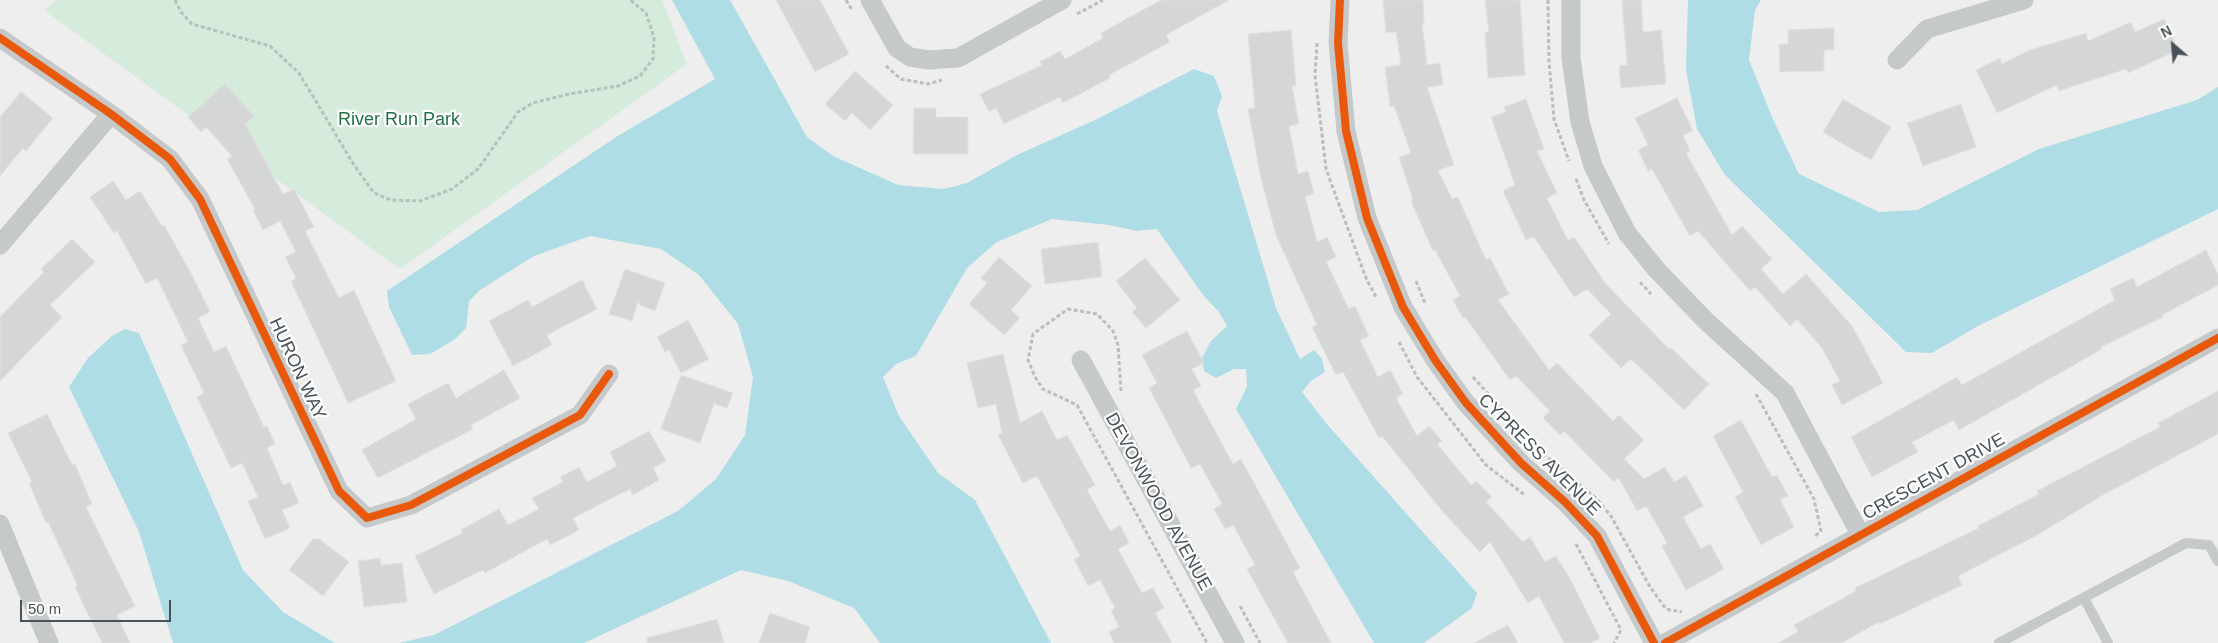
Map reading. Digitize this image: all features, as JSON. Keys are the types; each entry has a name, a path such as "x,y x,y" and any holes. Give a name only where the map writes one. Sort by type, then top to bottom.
{"street":[{"path":"870,0 897,48 910,57 929,60 958,58 1062,0"},
{"name":"CYPRESS AVENUE","path":"1340,0 1338,43 1346,131 1367,218 1403,307 1435,360 1466,404 1521,463 1565,502 1597,536 1654,643"},
{"path":"1571,0 1571,58 1580,122 1594,166 1627,233 1656,270 1705,320 1786,393 1860,534"},
{"path":"1897,60 1927,29 2024,0"},
{"name":"HURON WAY","path":"0,38 111,114 170,159 200,200 339,491 367,518 411,505 580,415 609,374"},
{"path":"0,245 111,114"},
{"name":"CRESCENT DRIVE","path":"1665,643 2218,338"},
{"name":"DEVONWOOD AVENUE","path":"1081,360 1235,643"},
{"path":"0,524 50,643"}],"lane":[{"path":"1999,643 2186,543 2209,545 2218,561"},
{"path":"2084,598 2108,643"}],"path":[{"path":"175,0 181,12 192,24 270,46 299,73 354,165 374,193 391,200 420,201 452,189 478,169 518,112 533,104 569,94 618,86 640,76 653,58 654,37 646,13 630,0"},
{"path":"1548,0 1549,62 1554,119 1570,164"},
{"path":"1574,173 1584,200 1602,235 1614,250"},
{"path":"1415,280 1427,307"},
{"path":"1638,280 1656,300"},
{"path":"1470,374 1539,450 1597,499 1611,516 1650,587 1666,609 1687,613"},
{"path":"1754,391 1814,499 1822,531 1808,542"}],"green space":[{"name":"River Run Park","path":"55,0 662,0 687,64 400,269 45,11"}],"water":[{"path":"672,0 730,0 807,137 833,156 898,185 943,189 967,183 1017,155 1095,120 1194,69 1214,76 1222,96 1217,111 1276,308 1300,359 1314,350 1322,359 1325,372 1311,381 1302,392 1326,423 1477,593 1472,608 1424,643 1374,643 1236,409 1247,387 1246,369 1234,369 1216,378 1204,371 1202,358 1211,341 1227,326 1219,312 1203,295 1157,229 1137,231 1109,225 1052,219 997,242 967,268 916,356 896,364 883,377 899,416 938,473 975,500 1051,643 880,643 854,608 788,581 741,570 584,643 399,643 434,635 678,511 716,479 745,435 753,377 738,324 699,275 661,249 590,236 534,256 480,290 469,301 466,328 454,340 430,354 412,355 389,307 387,291 616,137 715,79"},
{"path":"1688,0 1761,0 1755,10 1749,60 1772,117 1799,174 1879,212 1917,210 2039,149 2197,100 2218,87 2218,209 1978,326 1932,353 1906,352 1725,175 1697,129 1686,70"},
{"path":"125,329 139,333 243,570 283,612 335,643 173,643 139,532 69,387 88,358 112,336"}],"building":[{"path":"776,0 820,0 849,54 815,72"},
{"path":"1161,0 1229,0 1166,35 1170,42 1109,75 1110,78 1063,103 1060,97 1004,124 996,108 989,112 980,94 1042,65 1040,62 1060,51 1065,59 1103,38 1101,33"},
{"path":"1383,0 1423,0 1424,24 1422,24 1427,65 1440,63 1443,85 1427,87 1454,165 1438,170 1452,199 1458,197 1486,260 1490,258 1509,294 1498,300 1549,370 1557,363 1613,421 1619,415 1644,440 1624,459 1644,479 1665,467 1674,482 1686,475 1703,506 1683,517 1701,549 1710,544 1724,569 1686,590 1662,546 1667,543 1646,506 1637,511 1619,478 1614,482 1564,431 1560,435 1543,418 1550,411 1516,376 1510,380 1465,317 1463,318 1453,300 1460,296 1435,250 1433,251 1411,201 1413,200 1399,157 1411,153 1394,106 1390,107 1385,67 1401,65 1396,32 1386,33"},
{"path":"1485,0 1520,0 1525,75 1488,78 1485,32 1489,32"},
{"path":"1622,0 1641,0 1643,32 1661,30 1666,84 1621,88 1619,66 1627,65"},
{"path":"2164,19 2178,50 2128,73 2126,69 2059,91 2057,85 1997,113 1976,70 2000,58 2002,64 2030,50 2086,33 2088,41 2131,22 2135,32"},
{"path":"1834,28 1834,50 1824,50 1824,71 1780,72 1779,44 1788,44 1788,30"},
{"path":"1291,30 1296,86 1292,86 1299,124 1289,126 1298,174 1308,171 1314,194 1305,196 1317,242 1327,237 1336,257 1326,262 1349,309 1355,306 1369,336 1360,340 1378,377 1390,370 1403,394 1396,398 1417,436 1429,426 1442,441 1437,444 1471,485 1476,481 1492,497 1486,502 1523,542 1530,537 1545,562 1556,556 1569,577 1600,638 1591,643 1564,643 1539,596 1528,603 1490,542 1480,552 1443,512 1382,436 1379,438 1343,372 1336,375 1312,327 1317,325 1276,235 1261,178 1248,109 1255,108 1248,34"},
{"path":"855,71 893,105 870,130 852,113 845,121 825,104"},
{"path":"225,84 254,116 245,124 283,194 294,189 314,227 305,231 339,298 354,290 396,381 348,403 291,281 296,278 285,257 296,252 280,221 263,230 253,210 255,209 227,159 232,156 206,127 201,132 188,117"},
{"path":"21,92 53,118 26,151 23,148 0,176 0,117"},
{"path":"1677,98 1693,131 1683,135 1690,151 1686,153 1732,235 1742,226 1772,259 1761,269 1783,294 1806,274 1852,326 1883,383 1842,405 1832,385 1840,381 1822,348 1797,319 1790,326 1755,287 1750,291 1698,231 1690,236 1652,169 1648,171 1638,150 1648,145 1635,118"},
{"path":"1526,99 1544,149 1537,151 1557,193 1547,198 1568,241 1574,237 1606,284 1669,349 1671,348 1709,384 1684,410 1631,359 1621,368 1589,335 1611,314 1587,289 1574,297 1534,237 1526,240 1503,191 1515,185 1491,117 1506,112 1504,107"},
{"path":"1843,99 1891,127 1871,160 1823,132"},
{"path":"1961,104 1976,147 1923,166 1907,123"},
{"path":"914,108 936,108 936,117 968,117 968,154 913,154"},
{"path":"113,181 126,200 140,191 162,226 164,225 192,275 210,312 198,318 214,352 226,346 264,427 267,426 275,444 267,448 283,485 290,482 299,503 282,510 290,528 265,539 248,501 258,497 242,463 231,468 197,397 204,393 181,345 188,342 157,278 146,284 117,231 114,233 90,197"},
{"path":"72,239 95,262 50,305 62,317 0,381 0,317 44,272 41,269"},
{"path":"1098,242 1102,277 1045,284 1041,249"},
{"path":"2206,250 2218,274 2218,285 2162,315 2163,317 2101,347 2102,349 1959,430 1954,420 1912,442 1918,452 1872,477 1851,437 1957,377 1962,385 2115,300 2110,289 2133,278 2137,287"},
{"path":"999,257 1032,286 1011,310 1020,318 1004,335 969,304 987,283 981,278"},
{"path":"1145,258 1180,300 1146,328 1132,312 1137,308 1116,281"},
{"path":"625,269 665,283 655,311 640,305 638,302 632,321 609,314"},
{"path":"582,280 597,309 547,335 552,345 513,366 489,321 528,300 532,307"},
{"path":"688,320 709,359 681,373 669,350 665,352 657,337"},
{"path":"1187,331 1204,363 1192,369 1201,386 1193,390 1233,464 1241,459 1300,568 1293,572 1331,643 1288,643 1247,569 1255,565 1233,525 1225,529 1214,509 1222,504 1200,464 1191,468 1149,388 1157,383 1142,355"},
{"path":"1003,354 1020,423 1042,411 1057,440 1067,435 1095,485 1087,490 1110,531 1120,525 1129,543 1118,549 1142,593 1153,588 1164,608 1155,613 1172,643 1114,643 1109,632 1119,627 1111,610 1115,608 1100,580 1088,586 1074,559 1080,556 1037,476 1023,483 998,435 1002,433 996,404 978,408 967,363"},
{"path":"504,370 520,398 471,425 473,429 378,478 362,450 416,419 408,404 448,383 456,398"},
{"path":"681,375 733,393 727,408 714,404 700,443 661,429"},
{"path":"2218,391 2218,434 2103,495 2039,534 1958,576 1962,585 1880,624 1879,622 1841,643 1778,643 1798,632 1794,625 1856,591 1855,588 1979,528 1978,526 2039,494 2037,491 2160,427 2158,423"},
{"path":"47,414 72,465 75,464 92,504 86,507 135,606 117,615 130,643 102,643 75,587 78,586 48,522 46,523 29,483 32,482 8,433"},
{"path":"1741,420 1772,477 1777,475 1788,496 1780,499 1794,527 1761,545 1735,497 1743,492 1713,436"},
{"path":"649,431 666,461 653,468 659,480 633,495 630,489 573,518 579,530 550,545 547,539 485,573 483,570 434,594 415,556 463,533 461,530 499,509 508,525 539,509 532,498 563,482 560,477 579,467 587,482 617,466 610,452"},
{"path":"313,539 319,539 349,562 323,596 289,570"},
{"path":"380,558 381,565 402,563 407,602 364,607 358,561"},
{"path":"770,613 810,627 805,643 759,643"},
{"path":"717,619 724,643 647,643 647,638"},
{"path":"1508,625 1518,643 1474,643"}],"cycle path":[{"path":"1340,0 1338,43 1346,131 1367,218 1403,307 1435,360 1466,403 1521,463 1565,502 1597,536 1654,643"},
{"path":"0,38 111,114 170,159 200,199 339,491 367,518 411,505 580,415 609,374"},
{"path":"1665,643 2218,338"}]}
